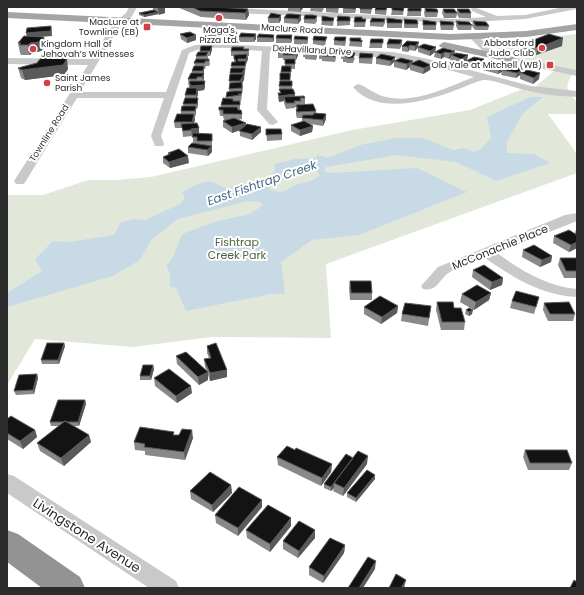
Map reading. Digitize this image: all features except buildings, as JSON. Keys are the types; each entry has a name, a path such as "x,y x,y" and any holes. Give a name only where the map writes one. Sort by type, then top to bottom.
{"highway":[{"path":"7,544 68,588"}],"main road":[{"path":"128,9 130,17 134,20 164,24"},
{"name":"Maclure Road","path":"7,15 118,23 475,39 548,32 577,27"},
{"name":"Maclure Road","path":"7,18 403,38 509,40 577,32"},
{"path":"403,38 509,59"},
{"path":"509,40 498,42 493,46 493,48 509,59"}],"street":[{"path":"218,7 235,11 272,10 428,21 496,20 525,17 575,7"},
{"name":"Townline Road","path":"20,181 128,9"},
{"path":"475,9 486,13 496,20"},
{"path":"475,39 488,51 509,59 577,74 573,84 577,93"},
{"name":"DeHavilland Drive","path":"170,95 184,54 187,50 207,46 393,55 423,61 537,90 559,93 577,93"},
{"path":"266,48 262,110 273,122"},
{"path":"7,61 94,62"},
{"path":"358,87 365,93 384,101 406,101 445,92 482,77"},
{"path":"73,95 170,95 156,136 159,144"},
{"name":"McConachie Place","path":"428,286 443,270 488,253 570,218 577,217"},
{"path":"488,253 540,287 577,294"},
{"name":"Livingstone Avenue","path":"7,482 168,588"}],"green space":[{"path":"577,34 577,70 525,60 498,50 501,45 511,41"},
{"name":"Fishtrap Creek Park","path":"555,70 572,74 567,86 569,92 577,102 577,114 548,114 577,154 577,173 326,264 331,338 212,337 133,347 35,339 7,385 7,195 43,195 88,180 115,180 151,177 352,130 470,110 520,90 534,88"}],"water":[{"path":"530,97 543,97 523,113 507,142 507,153 534,154 550,163 496,181 456,162 397,155 326,167 324,171 330,173 417,168 467,192 359,235 312,240 281,262 285,294 271,294 186,311 176,288 170,287 170,273 166,266 172,259 182,234 214,222 250,214 263,205 260,202 248,201 178,219 151,240 140,260 113,276 7,307 7,293 42,271 35,259 53,241 69,242 114,235 121,222 134,219 145,220 180,204 185,198 182,192 200,183 212,182 237,192 251,190 275,171 275,164 295,159 315,158 318,155 328,158 360,145 396,138 423,138 453,150 464,148 474,152 481,149 491,138 487,117","holes":["315,169 320,175 314,180 280,192 269,189 271,183 278,178 293,172"]}],"waterway":[{"name":"East Fishtrap Creek","path":"232,193 267,180"}],"place":[{"name":"Moga's Pizza Ltd.","path":"219,18"},
{"name":"MacLure at Townline (EB)","path":"147,27"},
{"name":"Abbotsford Judo Club","path":"542,48"},
{"name":"Kingdom Hall of Jehovah’s Witnesses","path":"33,49"},
{"name":"Old Yale at Mitchell (WB)","path":"550,65"},
{"name":"Saint James Parish","path":"47,83"}]}
